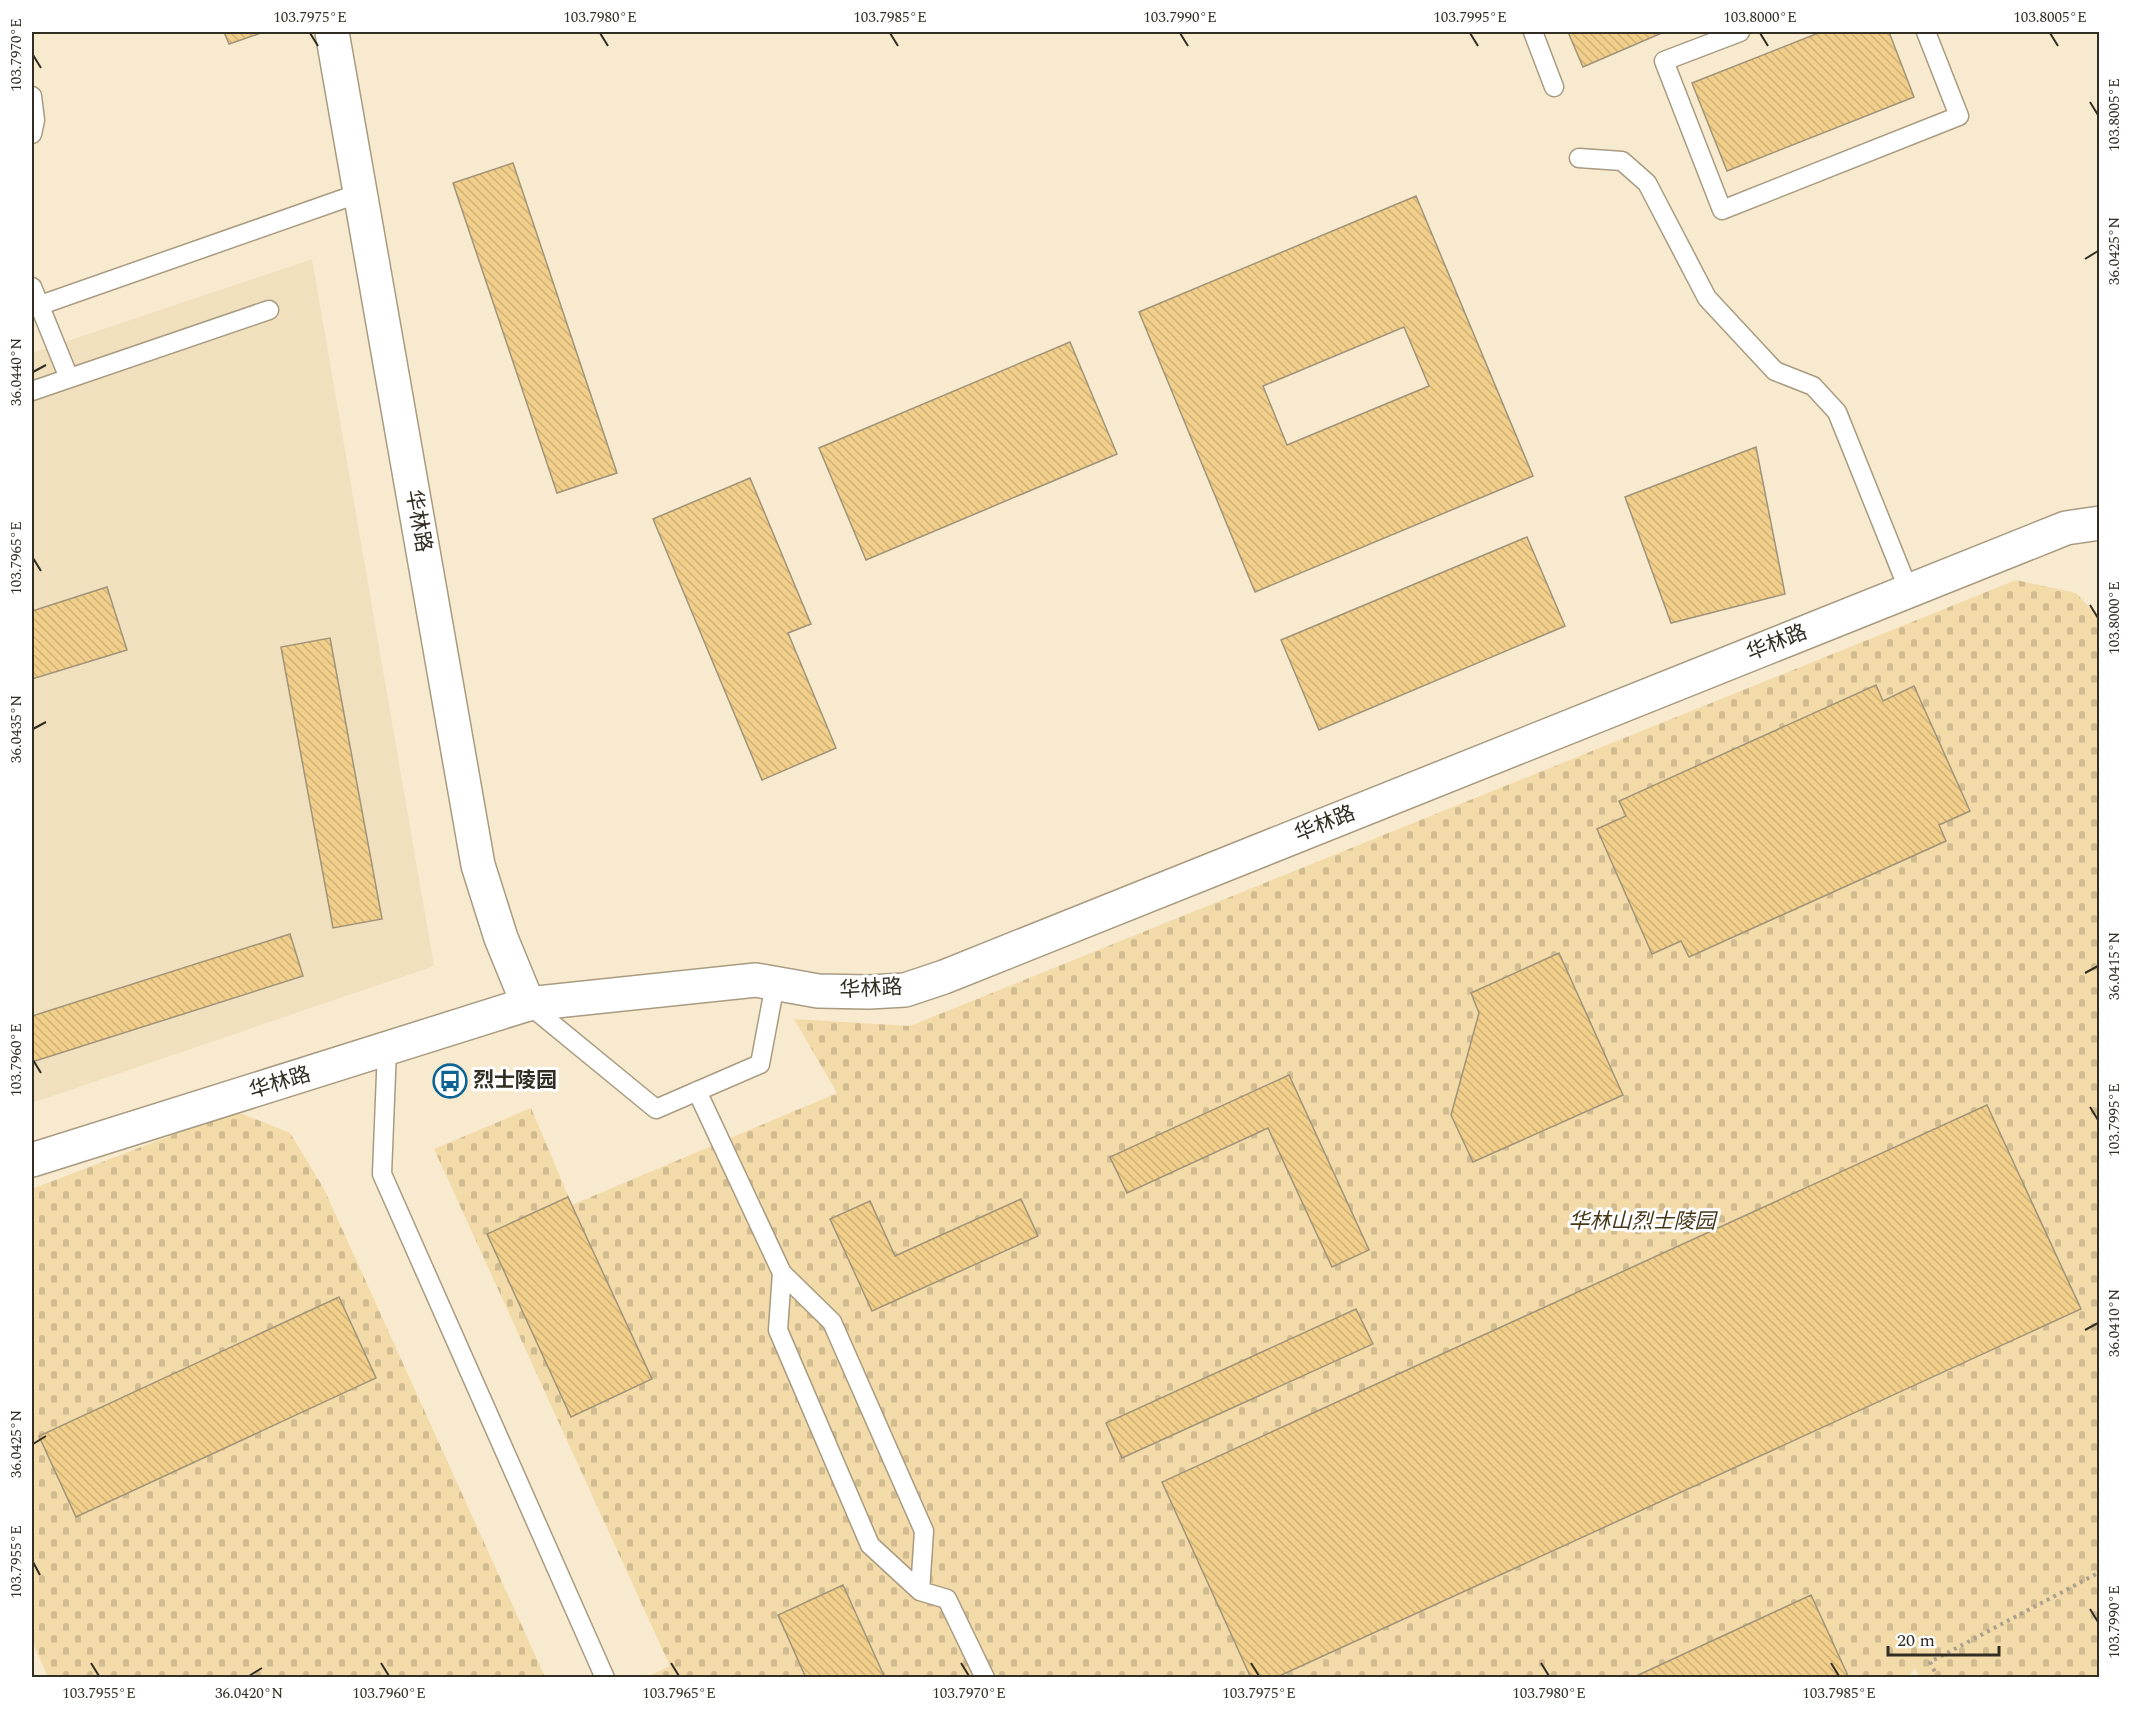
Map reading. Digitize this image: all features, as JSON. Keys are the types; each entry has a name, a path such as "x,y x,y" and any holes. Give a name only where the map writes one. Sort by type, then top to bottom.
{"street":[{"name":"华林路","path":"332,32 478,865 501,938 528,1004"},
{"name":"华林路","path":"32,1160 528,1004 756,980 818,991 905,990 944,977 2066,528 2100,523"}],"lane":[{"path":"1533,32 1554,87"},
{"path":"1740,32 1664,61 1722,210 1959,116 1926,32"},
{"path":"32,96 35,120 32,134"},
{"path":"1579,158 1622,161 1647,183 1707,298 1775,371 1813,386 1837,412 1909,591"},
{"path":"35,307 360,193"},
{"path":"32,287 35,307 69,378"},
{"path":"32,391 268,310"},
{"path":"528,1004 656,1109 760,1064 775,984"},
{"path":"387,1049 382,1174 605,1677"},
{"path":"698,1091 782,1273 832,1322 924,1531 920,1592"},
{"path":"782,1273 778,1330 870,1545 920,1592 947,1599 985,1677"}],"path":[{"path":"1938,1677 1930,1662 2100,1572"}],"shaded area":[{"path":"312,259 434,966 32,1103 32,353"}],"green space":[{"name":"华林山烈士陵园","path":"2016,580 2076,593 2099,618 2099,1677 1920,1678 1915,1668 1907,1678 647,1677 670,1666 434,1149 531,1108 572,1205 837,1093 794,1019 910,1026"},
{"path":"235,1111 290,1133 324,1189 545,1677 48,1677 32,1641 32,1189"}],"building":[{"path":"224,32 260,32 261,33 229,44"},
{"path":"1568,32 1664,32 1583,67"},
{"path":"1821,32 1889,32 1914,97 1727,171 1692,83"},
{"path":"513,163 617,473 557,493 453,183"},
{"path":"1416,196 1533,476 1255,592 1139,312","holes":["1404,327 1429,386 1287,445 1263,386"]},
{"path":"1070,342 1117,454 866,560 819,448"},
{"path":"1756,447 1785,594 1671,623 1625,497"},
{"path":"750,478 811,624 788,633 836,748 762,780 653,519"},
{"path":"1527,537 1565,626 1319,730 1281,640"},
{"path":"107,587 127,650 32,679 32,611"},
{"path":"330,638 382,919 333,928 281,647"},
{"path":"1876,685 1883,701 1914,686 1970,811 1939,825 1946,841 1689,957 1681,941 1652,954 1597,829 1626,816 1619,801"},
{"path":"290,934 303,976 32,1062 32,1016"},
{"path":"1559,953 1623,1095 1473,1162 1451,1115 1479,1013 1471,993"},
{"path":"1289,1075 1369,1250 1332,1267 1268,1128 1127,1193 1110,1157"},
{"path":"1987,1105 2081,1309 1275,1678 1251,1678 1162,1482"},
{"path":"568,1197 652,1379 571,1417 487,1234"},
{"path":"1021,1199 1038,1236 872,1311 830,1219 870,1201 895,1256"},
{"path":"339,1297 376,1378 76,1517 39,1436"},
{"path":"1356,1309 1373,1344 1122,1458 1106,1423"},
{"path":"843,1585 885,1678 806,1678 778,1615"},
{"path":"1811,1595 1849,1678 1632,1678"}],"place":[{"name":"烈士陵园","path":"450,1081"}]}
